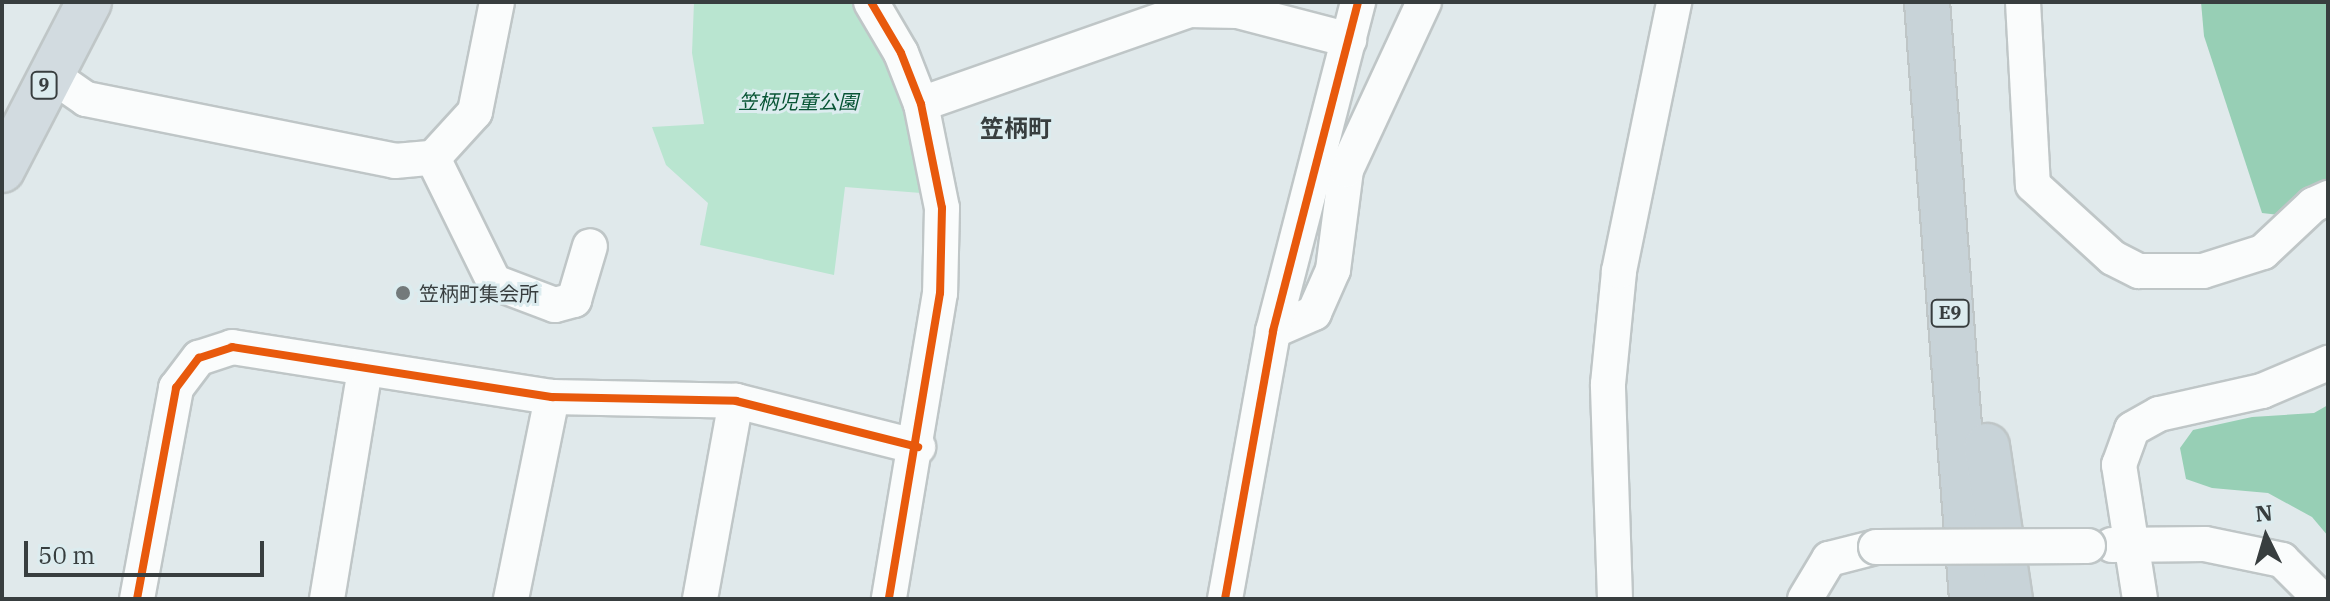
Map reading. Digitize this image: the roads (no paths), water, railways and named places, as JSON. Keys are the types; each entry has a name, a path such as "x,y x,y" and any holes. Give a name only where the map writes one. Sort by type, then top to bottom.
{"highway":[{"name":"9","path":"2,170 89,2"},
{"name":"E9","path":"1927,2 1972,599"},
{"path":"1933,100 2010,599"},
{"path":"1957,599 1967,527"}],"street":[{"path":"50,74 86,99 395,161 433,158 475,112 497,2"},
{"path":"871,2 901,53 921,104 938,173 942,251 918,447 889,599"},
{"path":"1225,599 1273,331 1358,2"},
{"path":"1273,331 1314,313 1333,270 1346,170 1424,2"},
{"path":"1615,599 1608,384 1619,271 1674,2"},
{"path":"2023,2 2033,185 2113,258 2139,271 2203,271 2263,252 2313,205 2328,198"},
{"path":"921,104 1189,10 1238,11 1349,40"},
{"path":"433,158 494,282 555,305 574,300 590,246"},
{"path":"137,599 176,388 199,358 232,347 552,397 736,401 918,447"},
{"path":"2140,599 2119,465 2132,429 2159,414 2262,391 2328,363"},
{"path":"327,599 365,370"},
{"path":"511,599 552,397"},
{"path":"700,599 736,401"},
{"path":"1805,599 1829,559 1876,547 2205,544 2282,560 2321,599"}],"place":[{"name":"笠柄町集会所","path":"403,293"}],"district":[{"name":"笠柄町","path":"1016,129"}],"park label":[{"name":"笠柄児童公園","path":"798,101"}]}
